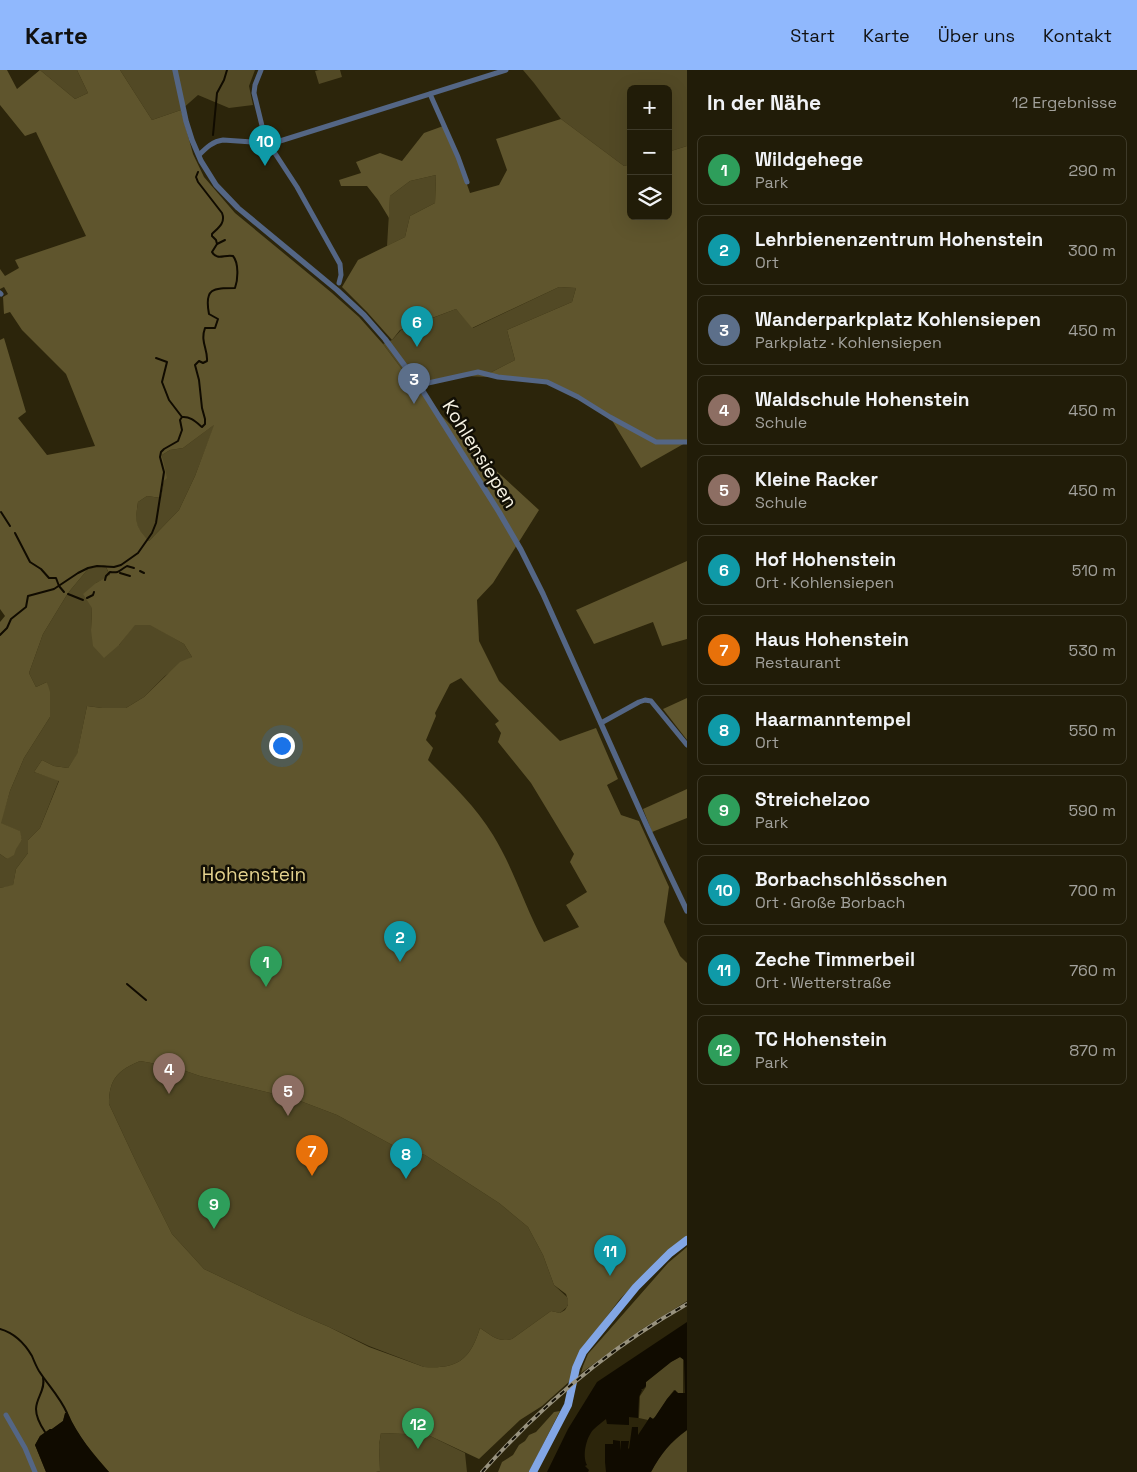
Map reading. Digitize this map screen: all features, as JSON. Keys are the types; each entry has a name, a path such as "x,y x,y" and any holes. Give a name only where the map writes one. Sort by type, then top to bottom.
{"main road":[{"path":"534,1472 568,1405 576,1368 584,1352 636,1286 670,1253 687,1240"}],"street":[{"name":"Kohlensiepen","path":"175,70 194,146 210,176 229,200 337,290 364,315 385,339 419,385 499,512 521,550 557,623 663,862 687,911"},
{"path":"261,70 254,93 265,138 297,187 340,264 341,275 339,283"},
{"path":"199,155 206,148 221,140 268,143 280,141 506,70"},
{"path":"430,94 467,182"},
{"path":"419,385 478,372 498,377 547,382 578,397 656,442 687,442"},
{"path":"601,723 640,702 645,700 651,701 687,745"},
{"path":"6,1416 25,1448 35,1472"}],"shaded area":[{"path":"40,70 77,70 88,93 75,99"},
{"path":"120,70 255,70 249,86 253,105 229,108 198,95 181,110 152,120"},
{"path":"340,70 342,77 319,84 315,71"},
{"path":"523,70 687,70 687,146 672,151 672,85 627,85 627,165 624,166 561,119"},
{"path":"436,175 435,203 410,216 405,237 387,246 390,196 410,181"},
{"path":"559,287 576,288 572,302 507,330 515,360 488,374 487,377 464,376 422,385 413,384 383,344 392,340 401,330 456,309 473,328"},
{"path":"215,424 195,476 179,510 149,541 138,527 136,515 138,502 147,496 161,498 165,476 162,455 170,450 183,448"},
{"path":"105,565 110,576 96,583 91,630 119,645 134,625 150,624 184,644 192,657 165,676 144,697 126,708 87,706 77,755 68,768 54,766 42,760 34,772 59,780 40,828 28,840 28,853 16,869 13,886 0,888 0,854 7,859 22,840 19,831 0,823 10,791 24,758 50,717 47,682 36,687 29,673 43,634 68,593 88,569"},
{"path":"140,1061 174,1067 200,1076 295,1099 337,1115 396,1147 425,1155 499,1203 528,1227 543,1255 554,1285 567,1297 569,1302 567,1307 560,1313 551,1311 512,1339 499,1339 480,1328 472,1348 461,1360 446,1366 424,1367 369,1346 204,1269 172,1234 109,1104 109,1095 116,1076"},
{"path":"687,1322 687,1430 666,1449 651,1472 606,1472 605,1444 613,1444 613,1440 620,1441 620,1451 621,1441 629,1441 629,1449 632,1427 638,1427 638,1435 650,1417 653,1419 655,1417 675,1390 678,1393 685,1393 684,1360 680,1357 646,1382 646,1386 641,1389 638,1418 629,1417 629,1425 607,1424 606,1419 593,1430 588,1438 585,1452 587,1465 585,1466 589,1470 588,1472 547,1472 568,1429 597,1382"},
{"path":"680,1357 683,1359 683,1393 678,1393 674,1390 653,1419 650,1417 648,1420 639,1418 640,1396 646,1387 646,1382"},
{"path":"65,1413 68,1413 81,1437 109,1472 46,1472 35,1445 40,1436 63,1421"},
{"path":"687,1430 687,1472 651,1472 666,1449"},
{"path":"381,1433 428,1435 465,1453 467,1472 376,1472 380,1471 379,1445"}],"green space":[{"name":"Hohenstein","path":"0,70 7,70 17,89 40,70 75,99 88,93 77,70 120,70 152,120 181,110 193,154 204,177 235,213 359,317 383,344 413,384 441,415 490,465 539,510 493,583 477,600 479,641 499,681 560,741 596,728 618,779 607,785 621,815 639,821 669,887 664,922 680,956 687,963 687,1236 670,1249 620,1299 578,1355 570,1381 542,1406 520,1420 479,1459 428,1435 381,1433 379,1445 380,1471 376,1472 109,1472 81,1437 68,1414 65,1414 63,1421 40,1436 35,1445 46,1472 0,1472 0,888 13,885 16,869 28,853 28,840 40,828 59,781 34,772 42,760 54,766 68,768 77,754 87,706 126,708 144,697 180,662 192,657 184,644 150,625 135,625 119,645 104,658 93,646 91,630 92,608 83,594 96,583 110,575 105,565 88,569 68,593 43,634 29,673 36,687 47,682 50,692 50,717 24,758 10,791 1,823 20,831 22,840 14,855 7,859 0,854 0,622 5,616 0,609 0,340 4,338 26,412 18,418 47,455 95,446 66,374 22,330 10,312 4,314 3,297 8,294 4,287 0,289 0,269 5,276 19,268 15,260 86,236 36,132 25,136 0,105","holes":["214,425 195,476 179,510 149,541 137,523 136,514 138,502 147,496 161,498 164,481 167,478 162,455 170,450 183,448","461,678 499,721 495,724 501,733 498,742 531,783 574,854 570,862 587,892 566,905 579,927 544,942 493,835 471,805 428,760 433,748 426,740 436,716 435,713 450,684","140,1061 174,1067 200,1076 295,1099 337,1115 396,1147 425,1155 499,1203 528,1227 543,1255 554,1285 566,1294 568,1305 560,1313 551,1311 512,1339 499,1339 480,1328 472,1348 461,1360 446,1366 424,1367 369,1347 204,1269 172,1234 109,1104 109,1095 113,1082 116,1076"]},
{"path":"561,119 624,166 627,165 627,220 672,220 672,151 687,146 687,442 641,468 610,417 547,382 488,374 515,360 507,330 572,302 576,288 559,287 472,328 456,309 400,330 392,340 342,287 358,260 405,237 410,216 435,203 436,175 410,181 390,196 389,218 367,186 341,186 339,180 361,173 356,162 380,153 402,161 424,133 446,125 470,193 499,185 507,170 496,139"},
{"path":"687,561 687,639 662,646 653,622 594,644 576,610"},
{"path":"687,698 687,740 663,709"},
{"path":"687,789 687,818 652,832 643,809"},
{"path":"687,1247 687,1301 642,1329 581,1373 588,1354 668,1263"},
{"path":"560,1411 529,1472 498,1472 502,1462 513,1455 519,1445 529,1435 536,1432 554,1412"}],"waterway":[{"path":"213,135 217,93 227,70"},
{"path":"0,635 7,628 11,619 26,607 28,596 54,589 88,568 121,565 138,553 152,533 156,523 164,472 160,457 161,452 178,441 182,430 180,420 182,417 190,418 202,427 205,424 195,365 199,361 203,363 207,361 204,341 205,328 215,328 218,319 209,314 209,294 216,289 235,288 237,272 233,256 219,257 212,252 217,244 212,234 221,225 223,217 222,213 198,182 196,177 198,172"},
{"path":"217,244 225,240"},
{"path":"156,358 167,362 162,382 169,400 182,417"},
{"path":"1,512 10,526"},
{"path":"15,533 30,562 41,569 49,578 56,578 64,592"},
{"path":"105,580 110,572 118,572 127,566 134,568"},
{"path":"140,571 144,573"},
{"path":"120,573 130,576"},
{"path":"87,598 93,595 94,592"},
{"path":"68,594 83,600"},
{"path":"127,984 146,1000"},
{"path":"0,1329 14,1336 26,1347 39,1371 67,1413"},
{"path":"43,1378 44,1382 36,1409 40,1424 45,1432"}],"railway":[{"path":"482,1472 528,1424 577,1380 630,1340 687,1304"}],"place":[{"name":"Borbachschlösschen","path":"265,166"},
{"name":"Hof Hohenstein","path":"417,347"},
{"name":"Wanderparkplatz Kohlensiepen","path":"414,404"},
{"name":"Lehrbienenzentrum Hohenstein","path":"400,962"},
{"name":"Wildgehege","path":"266,987"},
{"name":"Waldschule Hohenstein","path":"169,1094"},
{"name":"Kleine Racker","path":"288,1116"},
{"name":"Haus Hohenstein","path":"312,1176"},
{"name":"Haarmanntempel","path":"406,1179"},
{"name":"Streichelzoo","path":"214,1229"},
{"name":"Zeche Timmerbeil","path":"610,1276"},
{"name":"TC Hohenstein","path":"418,1449"}]}
